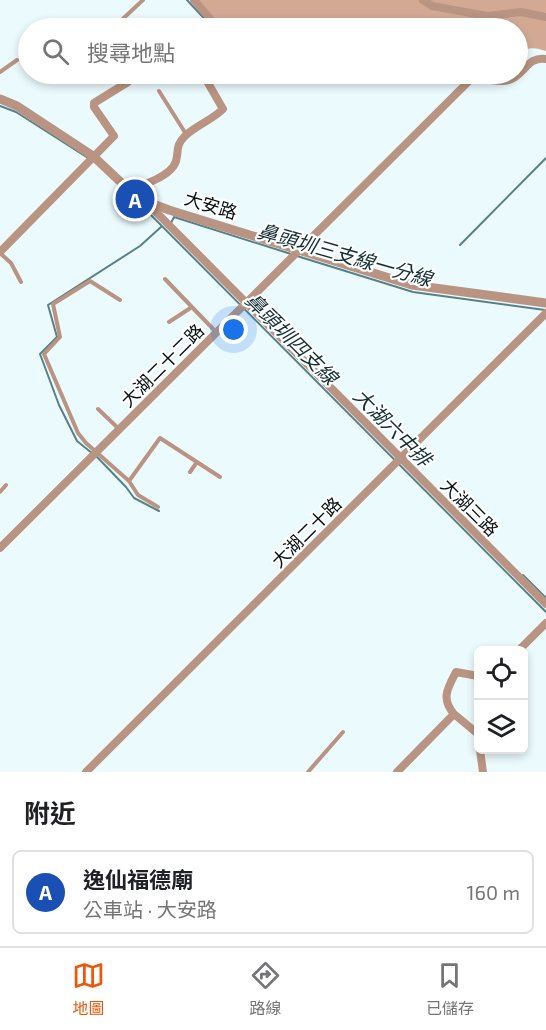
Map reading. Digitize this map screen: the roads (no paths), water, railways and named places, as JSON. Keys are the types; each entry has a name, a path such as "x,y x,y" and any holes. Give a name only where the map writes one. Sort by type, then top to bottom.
{"street":[{"path":"194,0 209,18"},
{"path":"423,0 432,6 487,16 521,12 546,17"},
{"path":"528,64 531,61 546,59"},
{"path":"0,253 114,136 94,107 94,103 125,84"},
{"path":"129,189 153,182 174,166 177,147 187,135 218,115 223,109 209,84"},
{"name":"大湖二十二路","path":"0,548 460,84"},
{"name":"大安路","path":"0,99 17,106 93,156 145,201 412,285 546,303"},
{"name":"大湖三路","path":"145,201 546,604"},
{"name":"大湖二十路","path":"86,772 546,313"},
{"path":"524,646 546,623"},
{"path":"474,675 456,672 445,698 454,714 474,731"},
{"path":"397,772 454,714"},
{"path":"481,754 483,772"}],"lane":[{"path":"123,18 142,0"},
{"path":"0,72 17,60"},
{"path":"159,91 187,135"},
{"path":"0,253 11,263 21,282"},
{"path":"165,279 216,332"},
{"path":"120,300 90,281 53,304 60,337 44,354 78,433 129,481 138,495 158,507"},
{"path":"169,322 192,307"},
{"path":"99,409 119,429"},
{"path":"129,481 160,438 220,477"},
{"path":"190,472 197,462"},
{"path":"0,492 6,485"},
{"path":"0,535 6,542"},
{"path":"308,772 343,732"}],"waterway":[{"path":"187,0 204,18"},
{"name":"鼻頭圳四支線","path":"0,106 16,112 88,158"},
{"path":"460,245 546,158"},
{"name":"鼻頭圳四支線","path":"135,199 546,612"},
{"name":"鼻頭圳三支線一分線","path":"174,217 291,254"},
{"name":"鼻頭圳三支線一分線","path":"171,223 174,217"},
{"path":"159,511 134,498 98,458 77,441 59,405 40,354 57,337 48,305 140,246 161,227"},
{"name":"鼻頭圳三支線一分線","path":"297,256 413,292 545,310"},
{"name":"大湖六中排","path":"523,575 546,598"}],"place":[{"name":"逸仙福德廟","path":"135,199"}]}
